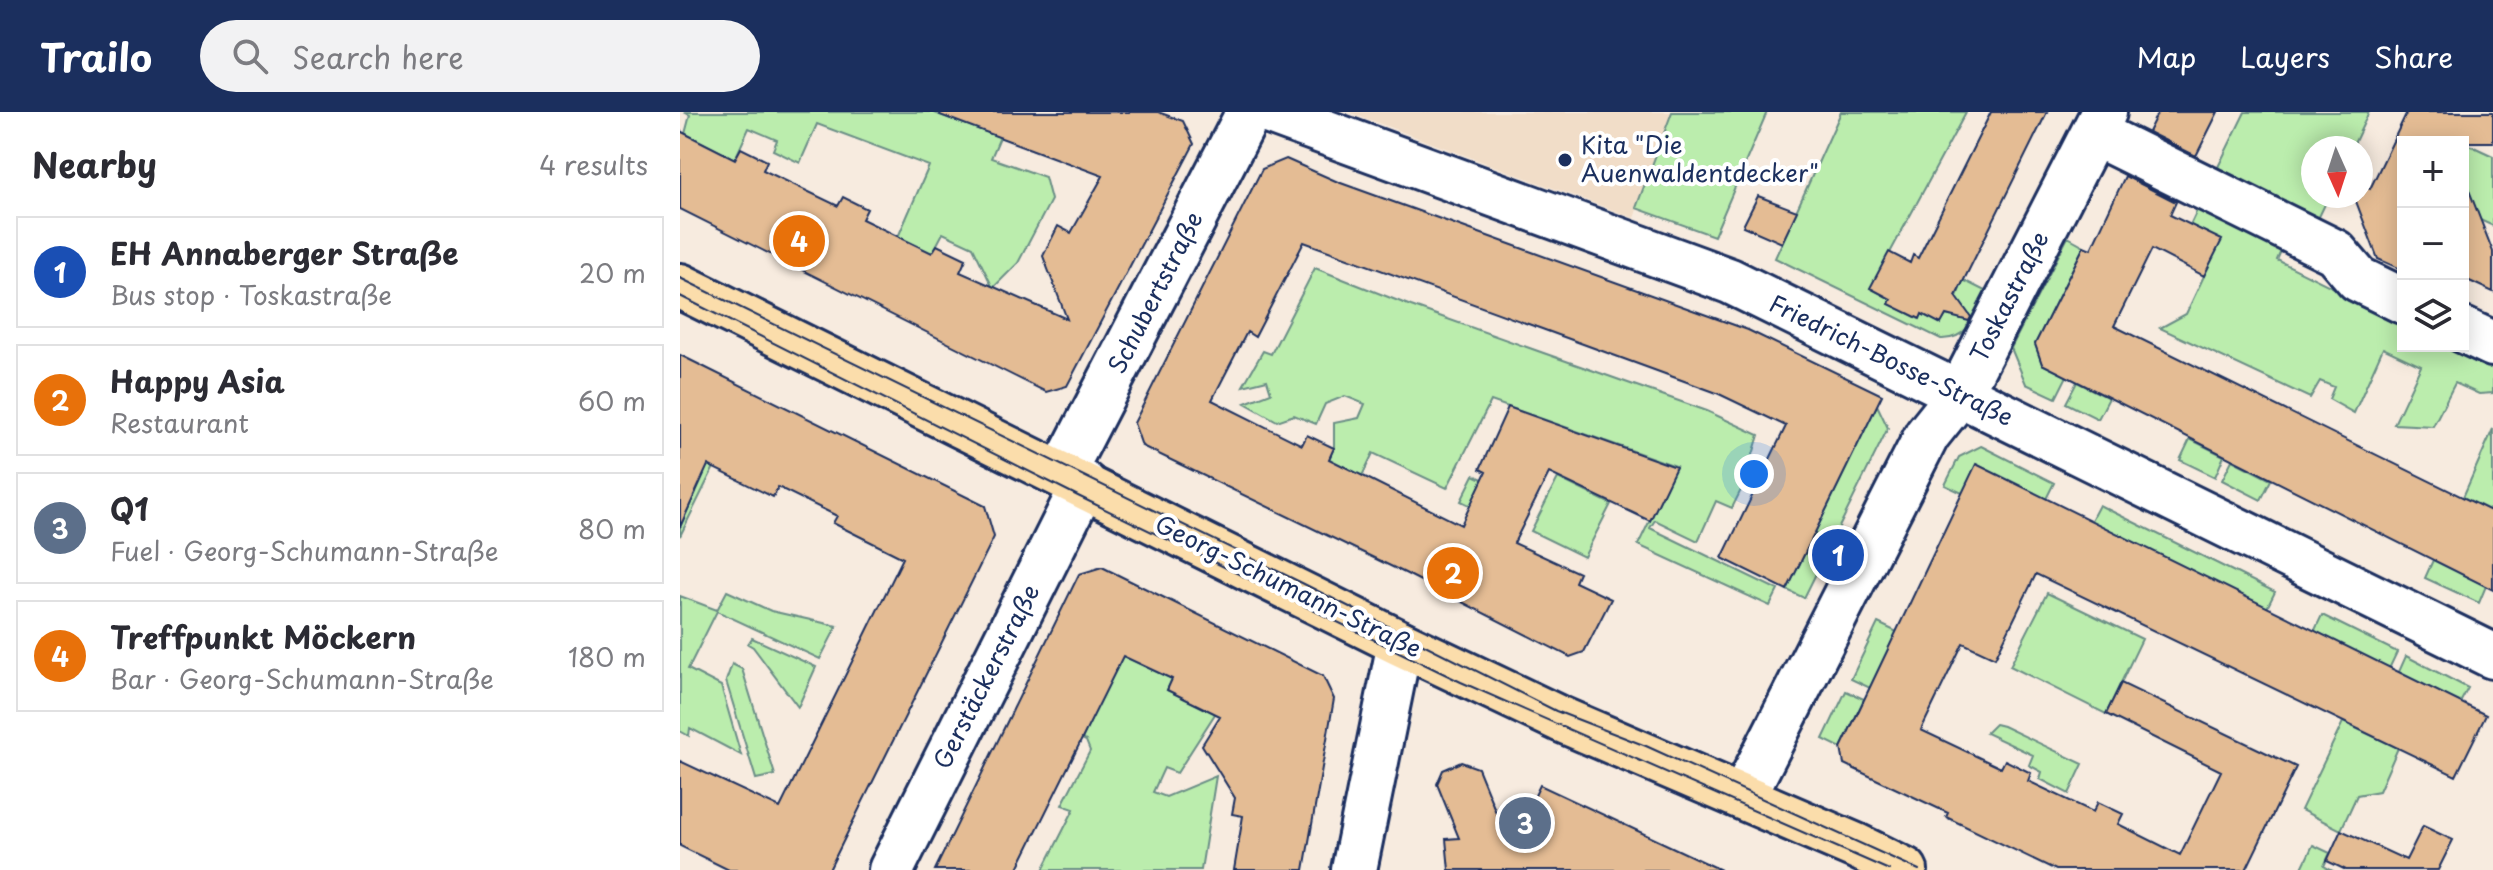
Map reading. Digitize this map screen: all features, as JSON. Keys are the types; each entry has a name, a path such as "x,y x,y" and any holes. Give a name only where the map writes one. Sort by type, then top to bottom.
{"main road":[{"name":"Georg-Schumann-Straße","path":"680,286 1400,643 1560,719 1905,870"}],"street":[{"name":"Schubertstraße","path":"1073,479 1249,112"},
{"name":"Friedrich-Bosse-Straße","path":"1270,112 1730,281 2493,656"},
{"name":"Toskastraße","path":"1743,797 1927,435 1959,395 2099,122 2335,252 2358,279 2397,298"},
{"path":"2469,333 2493,344"},
{"name":"Gerstäckerstraße","path":"891,870 1073,479"},
{"path":"1354,870 1400,643"}],"shaded area":[{"name":"Kita \"Die Auenwaldentdecker\"","path":"1348,112 1672,112 1634,218"}],"green space":[{"path":"684,112 932,112 1000,137 991,158 1045,177 1051,200 1018,263 993,288 973,247 943,233 932,254 898,237 929,166 817,124 800,163 773,150 777,140 749,128 735,159 685,134 690,115"},
{"path":"1672,112 1767,112 1714,236 1636,208"},
{"path":"1841,112 1966,112 1871,288 1891,299 1890,304 1919,319 1922,314 1941,323 1946,315 1950,316 1963,280 1987,292 1975,317 1958,335 1941,339 1775,258"},
{"path":"2245,112 2369,112 2358,136 2301,136 2301,208 2323,208 2317,221 2216,171"},
{"path":"2469,145 2493,156 2493,226 2480,220 2469,192"},
{"path":"2200,204 2284,244 2277,260 2397,319 2397,352 2466,352 2493,365 2493,393 2479,394 2455,383 2433,426 2394,424 2421,366 2383,348 2354,413 2329,399 2334,387 2320,381 2310,398 2160,328 2186,314 2204,276 2190,225"},
{"path":"2068,237 2084,246 2035,344 2042,364 2067,376 2056,398 2026,384 2011,348"},
{"path":"1315,268 1411,306 1707,411 1759,435 1744,484 1732,508 1716,501 1698,541 1655,520 1650,528 1778,590 1770,606 1638,545 1676,466 1491,401 1447,488 1373,453 1362,476 1328,460 1334,448 1334,423 1359,418 1365,404 1345,396 1325,404 1316,424 1294,415 1277,421 1245,403 1271,393 1267,380 1243,386 1263,351 1271,354"},
{"path":"2077,382 2109,398 2098,419 2066,403"},
{"path":"1877,405 1888,428 1804,598 1787,590"},
{"path":"2493,429 2493,512 2463,497"},
{"path":"2190,439 2224,456 2215,477 2180,460"},
{"path":"1981,446 2054,483 2046,499 1962,493 1945,485 1959,457"},
{"path":"719,457 680,536 680,527 696,492 680,484"},
{"path":"2232,460 2271,480 2261,500 2222,480"},
{"path":"1474,475 1503,489 1490,515 1461,501"},
{"path":"1558,478 1611,504 1584,557 1531,531"},
{"path":"2099,505 2275,592 2267,608 2090,522"},
{"path":"2433,560 2486,586 2479,603 2425,578"},
{"path":"727,591 771,611 837,626 820,659 717,611 688,669 721,686 741,755 690,728 689,736 680,731 680,596 717,610"},
{"path":"2047,593 2142,639 2106,714 2010,666"},
{"path":"2322,615 2397,652 2389,669 2314,632"},
{"path":"1878,623 1897,632 1870,688 1851,679"},
{"path":"752,638 816,667 798,707 748,644"},
{"path":"1121,655 1172,679 1167,690 1196,704 1222,703 1177,773 1164,768 1153,792 1166,797 1216,776 1201,870 1043,870 1074,809 1062,805 1090,751 1082,739"},
{"path":"2406,656 2468,688 2460,703 2398,674"},
{"path":"732,664 742,669 775,775 756,779 726,681"},
{"path":"1846,691 1864,699 1841,748 1823,739"},
{"path":"2343,722 2398,748 2379,791 2357,795 2341,830 2301,810"},
{"path":"1995,724 2083,764 2069,794 2040,779 2042,772 2029,765 2033,755 1986,733"},
{"path":"2313,845 2330,853 2324,866 2331,870 2301,870"}],"building":[{"path":"941,112 1158,112 1183,121 1194,144 1067,386 1046,392 680,209 680,131 735,159 741,148 767,161 763,170 838,206 843,197 867,209 862,219 932,253 937,245 966,259 960,272 1067,319 1043,256 1058,226 1071,233 1103,176 940,115"},
{"path":"1991,112 2047,112 1956,296 1971,317 1969,321 1946,315 1941,324 1922,314 1920,319 1889,304 1891,299 1870,288 1889,252 1910,263 1913,255 1918,258"},
{"path":"2158,112 2218,112 2196,156 2148,132"},
{"path":"2407,112 2493,112 2493,142 2469,142 2469,136 2397,136 2397,267 2378,259 2359,208 2373,208 2373,183"},
{"path":"1286,159 1338,182 1748,330 1882,395 1787,590 1722,558 1786,426 1717,393 1304,242 1255,337 1247,332 1212,400 1302,445 1307,435 1334,448 1329,459 1461,525 1486,472 1480,469 1508,407 1676,467 1650,521 1549,473 1514,543 1579,573 1575,582 1611,599 1584,652 1570,657 1142,446 1134,423 1262,169"},
{"path":"2125,176 2176,202 2170,215 2222,240 2204,276 2152,249 2114,326 2493,512 2493,590 2042,364 2035,344 2084,246 2091,249"},
{"path":"2469,190 2493,252 2493,292 2469,281"},
{"path":"1758,196 1797,211 1782,243 1743,226"},
{"path":"680,355 985,506 994,537 829,870 729,870 680,846 680,761 780,808 903,558 833,523 837,516 778,487 773,497 708,465 680,527"},
{"path":"1976,464 2486,715 2456,776 2036,574 1995,658 1963,643 1921,730 2001,768 2005,760 2031,773 2028,781 2093,812 2098,802 2123,814 2118,824 2180,855 2221,771 2106,714 2121,683 2296,767 2246,870 2056,870 1946,817 1948,813 1844,764 1841,748"},
{"path":"1102,567 1323,676 1334,699 1304,870 1234,870 1243,816 1232,814 1235,798 1202,745 1220,716 1167,690 1172,679 1123,656 1017,870 935,870 1079,574"},
{"path":"1461,762 1478,768 1510,847 1540,785 1721,870 1449,870 1446,839 1459,838 1437,784 1443,770"},
{"path":"2423,826 2453,840 2438,870 2346,870 2327,861 2341,830 2406,860"}],"tram line":[{"path":"680,278 1556,711 1646,746 1919,870"},
{"path":"680,296 1078,496 1461,682 1889,870"}],"place":[{"name":"Kita \"Die Auenwaldentdecker\"","path":"1565,160"},
{"name":"Treffpunkt Möckern","path":"799,241"},
{"name":"EH Annaberger Straße","path":"1838,555"},
{"name":"Happy Asia","path":"1453,573"},
{"name":"Q1","path":"1525,823"}]}
